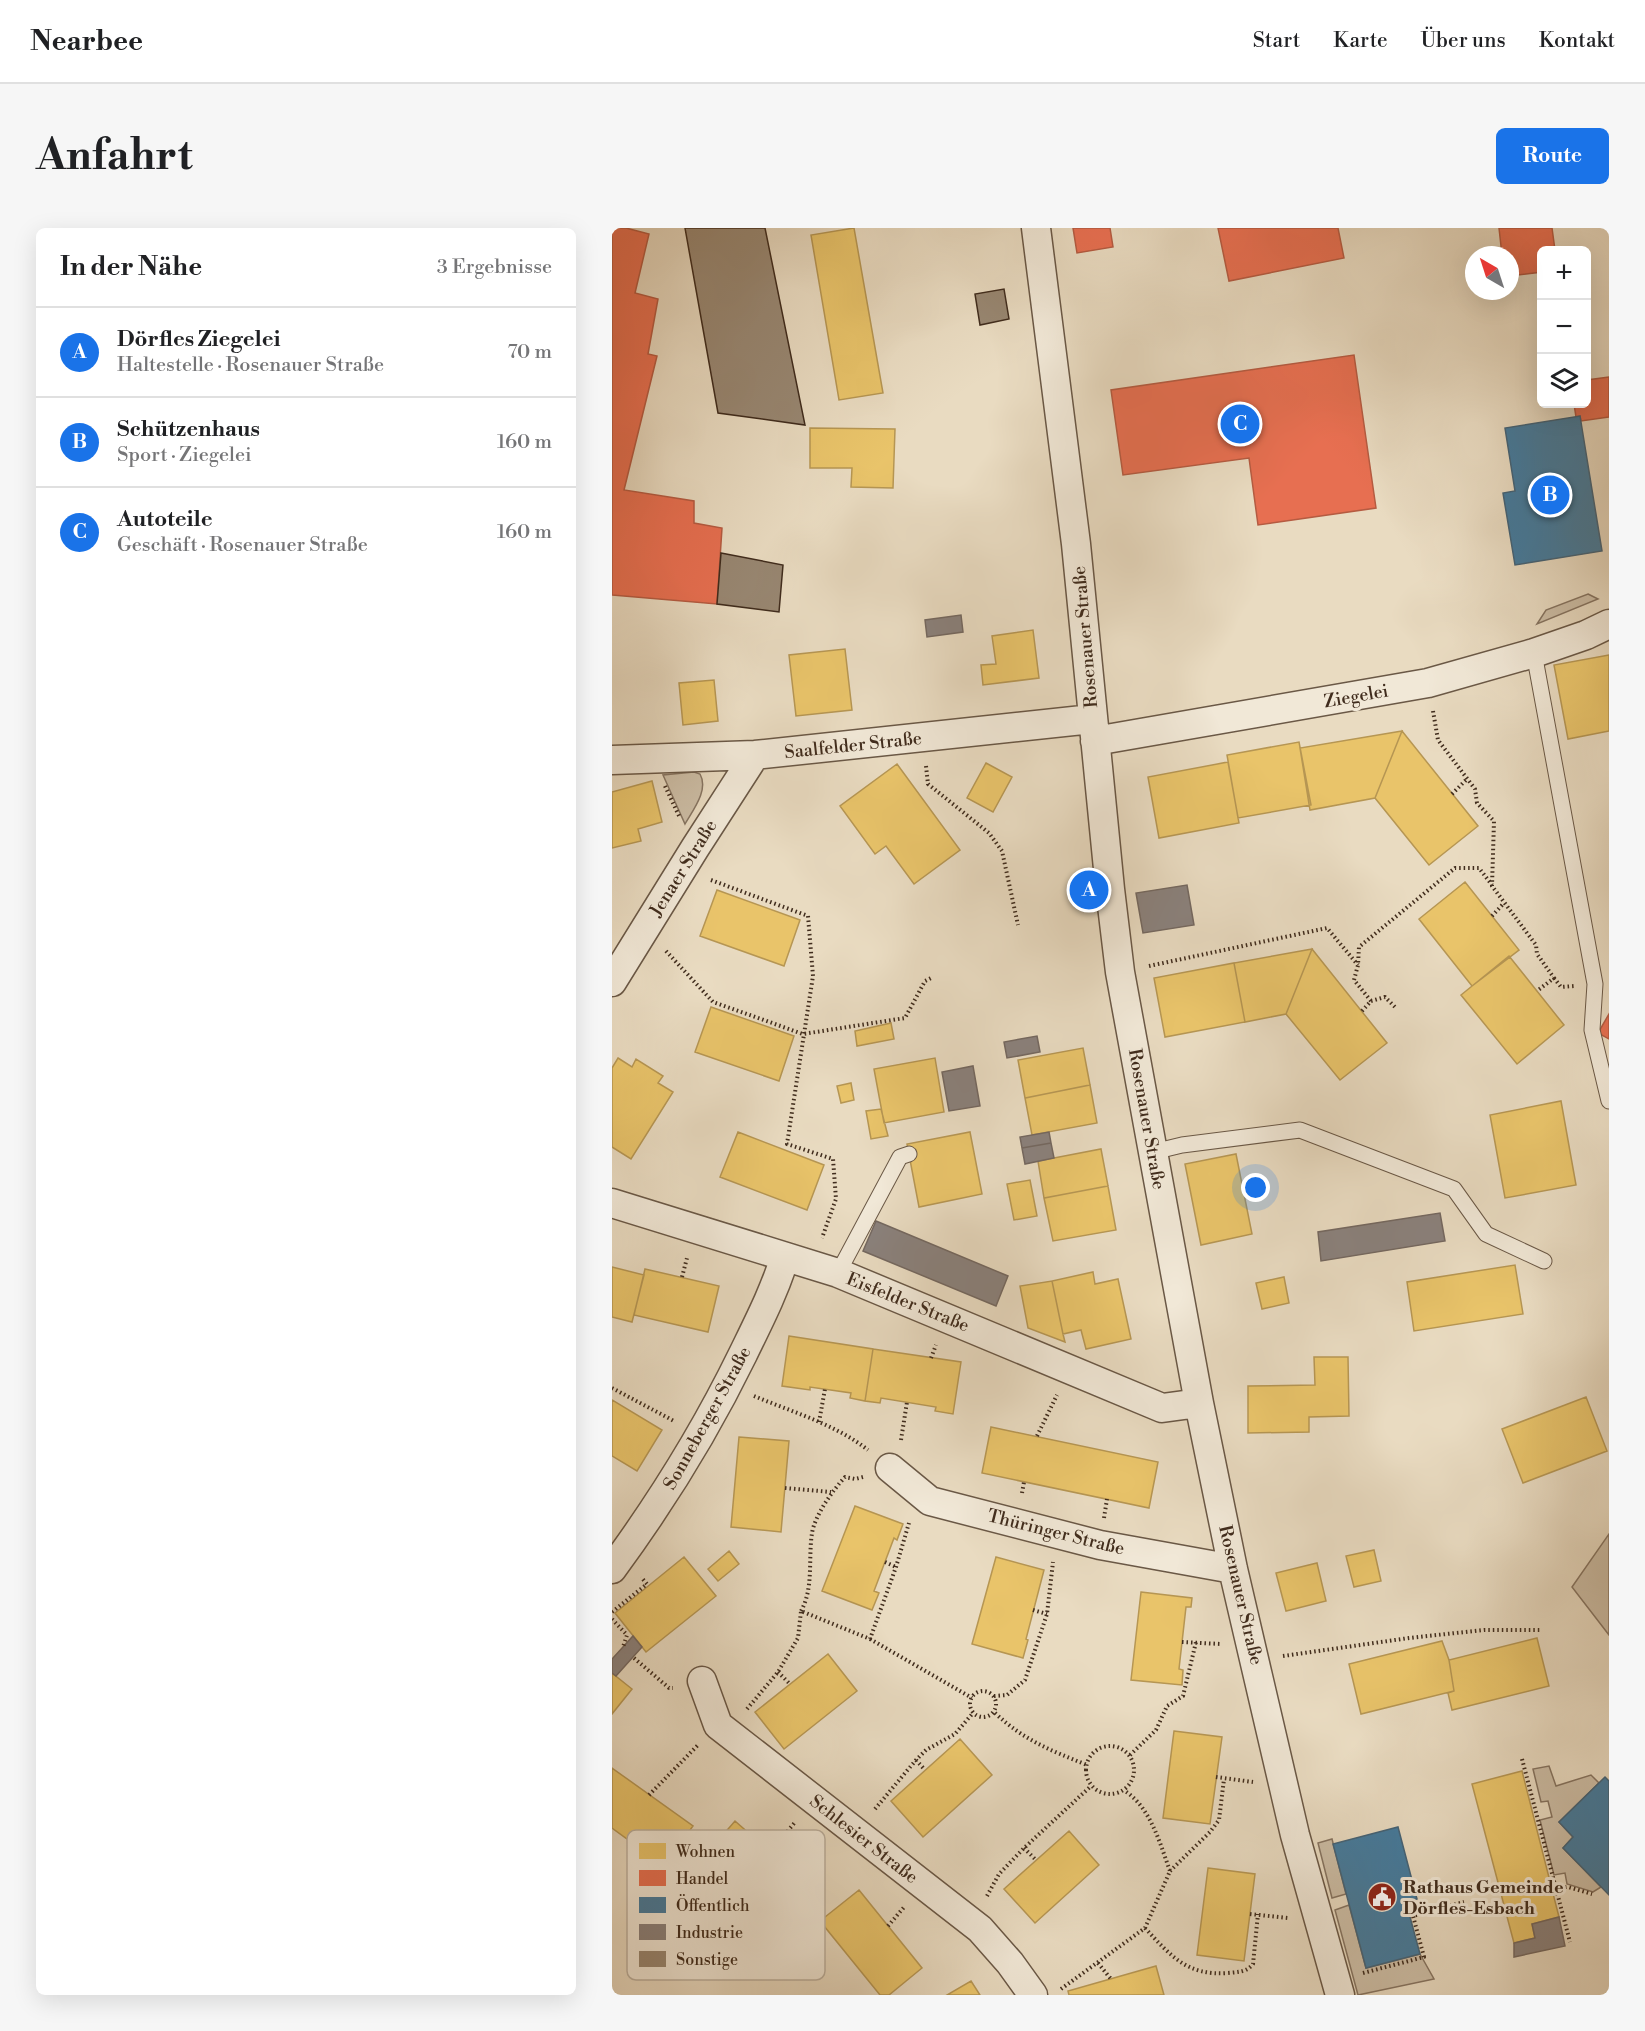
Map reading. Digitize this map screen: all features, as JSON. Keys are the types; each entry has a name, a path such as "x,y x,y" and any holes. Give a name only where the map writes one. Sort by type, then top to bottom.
{"street":[{"name":"Rosenauer Straße","path":"1036,228 1076,544 1120,972 1199,1403 1233,1569 1295,1835 1338,1988"},
{"name":"Ziegelei","path":"1094,730 1428,683 1534,653 1586,635 1609,624"},
{"name":"Saalfelder Straße","path":"612,760 755,755 917,737 1094,730"},
{"name":"Jenaer Straße","path":"612,982 755,755"},
{"name":"Eisfelder Straße","path":"612,1203 825,1269 1162,1408 1199,1403"},
{"name":"Sonneberger Straße","path":"612,1569 649,1519 701,1435 775,1288 784,1257"},
{"name":"Thüringer Straße","path":"890,1468 930,1501 1100,1545 1233,1569"},
{"path":"702,1681 723,1729"},
{"name":"Schlesier Straße","path":"723,1729 973,1923 1010,1963 1033,1995"}],"lane":[{"path":"1534,653 1595,984 1592,1030 1609,1101"},
{"path":"1153,1152 1300,1130 1454,1189 1486,1234 1544,1261"},
{"path":"825,1269 900,1157 909,1155"}],"path":[{"path":"1428,683 1438,740 1475,789 1477,803 1494,821 1492,886"},
{"path":"917,737 925,756 928,784 989,833 1002,851 1018,925"},
{"path":"652,759 688,858 808,916 813,976 802,1034 787,1144 833,1159 836,1200 825,1269"},
{"path":"1452,794 1467,779"},
{"path":"1371,1001 1354,980 1359,947 1455,868 1479,868 1536,945 1537,954 1554,978 1537,991"},
{"path":"1492,916 1504,903"},
{"path":"1120,972 1327,928 1358,965"},
{"path":"645,929 713,1002 802,1034 905,1018 925,981 933,977"},
{"path":"1362,1011 1371,1001 1385,996 1396,1008"},
{"path":"931,1358 936,1343"},
{"path":"727,1386 819,1422 849,1438 890,1468"},
{"path":"612,1388 701,1435"},
{"path":"819,1422 825,1389"},
{"path":"649,1795 723,1729 778,1672 798,1638 801,1611 808,1599 813,1531 831,1492 845,1477 855,1479 890,1468 902,1438 907,1402"},
{"path":"1037,1436 1054,1403"},
{"path":"785,1488 831,1492"},
{"path":"870,1639 896,1567 918,1491"},
{"path":"994,1696 997,1706 994,1713 982,1718 973,1713 970,1703 977,1692 985,1691 994,1696 1007,1695 1025,1680 1047,1614 1056,1534"},
{"path":"885,1562 896,1567"},
{"path":"1033,1610 1047,1614"},
{"path":"801,1611 870,1639 972,1698"},
{"path":"612,1619 627,1635 623,1647"},
{"path":"1256,1660 1484,1630 1540,1630"},
{"path":"1182,1642 1215,1643"},
{"path":"1130,1755 1156,1730 1167,1706 1184,1696 1196,1642"},
{"path":"634,1658 669,1688 702,1681"},
{"path":"778,1672 790,1684"},
{"path":"859,1835 881,1800 916,1760 926,1750 955,1734 973,1713"},
{"path":"994,1713 1012,1729 1035,1744 1087,1765"},
{"path":"1113,1745 1130,1755 1136,1773 1125,1791 1108,1795 1091,1786 1085,1771 1087,1765 1095,1751 1113,1745"},
{"path":"1522,1759 1570,1942"},
{"path":"916,1760 925,1770"},
{"path":"1216,1777 1246,1782"},
{"path":"1052,1995 1145,1928 1170,1871 1210,1832 1219,1820 1224,1779"},
{"path":"973,1923 999,1874 1091,1786"},
{"path":"1125,1791 1134,1797 1156,1831 1170,1871"},
{"path":"789,1830 814,1800"},
{"path":"1024,1848 1036,1860"},
{"path":"1556,1888 1568,1887 1592,1894"},
{"path":"1338,1988 1424,1957 1413,1916 1464,1902"},
{"path":"1250,1914 1281,1917"},
{"path":"1145,1928 1173,1958 1191,1969 1212,1974 1240,1972 1249,1969 1253,1964 1258,1914"},
{"path":"1098,1963 1111,1979"}],"shaded area":[{"path":"1588,594 1598,599 1537,624 1546,610"},
{"path":"694,772 700,774 703,787 699,800 685,824 663,775"},
{"path":"1609,1534 1609,1635 1572,1587"},
{"path":"1549,1766 1556,1786 1591,1775 1599,1783 1559,1822 1573,1837 1563,1848 1601,1887 1593,1892 1567,1884 1565,1873 1554,1875 1540,1820 1552,1817 1548,1801 1541,1802 1533,1769"},
{"path":"1332,1839 1346,1894 1332,1898 1318,1843"},
{"path":"1349,1905 1366,1968 1420,1954 1434,1979 1358,1995 1335,1910"}],"building: Wohnen":[{"path":"854,228 883,393 839,400 811,235"},
{"path":"810,428 895,429 893,488 851,487 852,468 810,468"},
{"path":"1033,630 1039,678 983,685 981,665 996,664 992,636"},
{"path":"845,649 852,710 796,716 789,655"},
{"path":"1609,655 1609,731 1568,739 1554,665"},
{"path":"714,680 718,721 683,725 679,683"},
{"path":"1402,731 1478,826 1429,865 1375,798"},
{"path":"1402,731 1375,798 1310,810 1300,748"},
{"path":"1299,742 1311,805 1238,818 1227,755"},
{"path":"1228,762 1239,823 1159,838 1148,777"},
{"path":"986,763 1012,777 993,812 967,798"},
{"path":"897,764 960,850 914,884 886,846 875,854 840,806"},
{"path":"652,781 662,822 638,829 641,841 612,848 612,792"},
{"path":"1465,882 1519,950 1472,986 1419,919"},
{"path":"717,890 800,920 784,966 700,936"},
{"path":"1312,949 1286,1014 1245,1022 1234,963"},
{"path":"1312,949 1387,1043 1340,1080 1286,1014"},
{"path":"1509,956 1564,1025 1517,1064 1461,995"},
{"path":"1234,963 1245,1022 1165,1037 1154,978"},
{"path":"711,1007 794,1036 779,1081 695,1052"},
{"path":"891,1023 894,1039 857,1046 855,1031"},
{"path":"1083,1048 1090,1085 1025,1098 1018,1060"},
{"path":"618,1058 632,1067 636,1059 663,1076 658,1083 673,1092 631,1159 612,1147 612,1068"},
{"path":"935,1058 944,1112 884,1123 874,1069"},
{"path":"851,1083 854,1100 841,1103 837,1086"},
{"path":"1090,1085 1097,1123 1032,1135 1025,1098"},
{"path":"1561,1101 1576,1185 1505,1198 1490,1115"},
{"path":"881,1109 888,1136 871,1139 866,1111"},
{"path":"738,1132 824,1165 807,1210 720,1177"},
{"path":"970,1132 982,1194 919,1207 907,1144"},
{"path":"1101,1149 1108,1186 1044,1198 1038,1161"},
{"path":"1236,1154 1252,1234 1201,1245 1185,1164"},
{"path":"1030,1180 1037,1216 1014,1220 1007,1184"},
{"path":"1108,1186 1116,1230 1053,1241 1044,1198"},
{"path":"1515,1265 1523,1314 1414,1331 1407,1282"},
{"path":"612,1267 644,1275 632,1322 612,1317"},
{"path":"645,1269 719,1286 708,1332 634,1315"},
{"path":"1093,1272 1095,1284 1118,1279 1131,1339 1086,1349 1081,1330 1063,1334 1052,1281"},
{"path":"1284,1277 1289,1303 1262,1309 1256,1283"},
{"path":"1052,1281 1065,1342 1028,1328 1020,1286"},
{"path":"789,1336 873,1349 865,1401 850,1398 851,1393 810,1387 810,1390 782,1386"},
{"path":"873,1349 961,1362 953,1414 935,1411 936,1407 881,1398 880,1403 865,1401"},
{"path":"1314,1357 1348,1357 1349,1416 1309,1417 1309,1432 1248,1433 1248,1386 1315,1385"},
{"path":"1586,1397 1607,1451 1523,1483 1502,1429"},
{"path":"612,1400 662,1430 637,1471 612,1456"},
{"path":"991,1427 1158,1462 1149,1508 982,1473"},
{"path":"739,1437 789,1441 781,1532 731,1527"},
{"path":"855,1506 903,1524 897,1540 894,1538 874,1591 879,1593 872,1610 822,1591"},
{"path":"1374,1550 1381,1581 1354,1587 1346,1556"},
{"path":"729,1551 739,1564 718,1581 708,1569"},
{"path":"684,1557 716,1596 646,1652 615,1613"},
{"path":"996,1557 1044,1570 1023,1658 972,1644"},
{"path":"1317,1563 1326,1601 1286,1611 1276,1573"},
{"path":"1141,1592 1192,1598 1191,1607 1186,1607 1179,1669 1183,1670 1182,1685 1131,1680"},
{"path":"1537,1638 1549,1686 1452,1710 1448,1693 1454,1691 1449,1660"},
{"path":"1442,1641 1449,1660 1454,1691 1361,1714 1349,1664"},
{"path":"828,1654 857,1691 784,1749 755,1712"},
{"path":"612,1673 632,1689 612,1714"},
{"path":"1174,1731 1222,1737 1210,1824 1163,1818"},
{"path":"960,1739 992,1775 923,1837 891,1801"},
{"path":"612,1768 693,1826 690,1830 627,1830 627,1839 612,1828"},
{"path":"1522,1771 1559,1917 1532,1924 1535,1938 1514,1943 1472,1784"},
{"path":"735,1821 745,1830 727,1830"},
{"path":"1069,1831 1099,1865 1035,1923 1004,1889"},
{"path":"1208,1868 1255,1874 1244,1961 1197,1955"},
{"path":"859,1890 922,1968 889,1995 880,1995 825,1927 825,1917"},
{"path":"1156,1966 1164,1995 1069,1995 1068,1991"},
{"path":"971,1981 980,1995 947,1995"}],"building: Handel":[{"path":"612,228 626,228 649,234 635,293 658,299 648,354 657,356 624,490 694,501 694,523 722,528 717,604 612,595"},
{"path":"1073,228 1110,228 1113,247 1077,253"},
{"path":"1218,228 1338,228 1344,258 1229,281"},
{"path":"1499,228 1552,228 1554,246 1537,246 1537,273 1519,275 1519,246 1501,246"},
{"path":"1354,355 1376,508 1258,525 1249,458 1123,475 1111,390"},
{"path":"1609,377 1609,417 1581,421 1580,416 1576,417 1575,408 1591,408 1591,379"},
{"path":"1609,1014 1609,1039 1598,1033"}],"building: Öffentlich":[{"path":"1580,416 1602,551 1515,565 1503,493 1515,491 1505,428"},
{"path":"1605,1777 1609,1781 1609,1895 1563,1848 1573,1837 1559,1822"},
{"name":"Rathaus Gemeinde Dörfles-Esbach","path":"1398,1827 1417,1899 1406,1902 1420,1954 1366,1968 1333,1844"}],"building: Industrie":[{"path":"961,615 963,632 927,637 925,620"},
{"path":"1187,885 1194,925 1143,933 1136,893"},
{"path":"1037,1036 1040,1052 1007,1058 1004,1042"},
{"path":"973,1066 980,1106 949,1111 942,1072"},
{"path":"1049,1132 1051,1143 1022,1148 1020,1137"},
{"path":"1051,1143 1054,1158 1025,1164 1022,1148"},
{"path":"1440,1213 1445,1241 1321,1261 1318,1232"},
{"path":"876,1221 1008,1276 996,1306 863,1251"},
{"path":"633,1636 642,1647 616,1676 612,1673 612,1659"},
{"path":"1559,1917 1565,1946 1514,1957 1514,1943 1535,1938 1532,1924"}],"building: Sonstige":[{"path":"685,228 765,228 805,425 718,413"},
{"path":"1004,289 1009,319 980,325 975,294"},
{"path":"721,553 783,565 779,612 717,604"}],"place":[{"name":"Autoteile","path":"1240,424"},
{"name":"Schützenhaus","path":"1550,495"},
{"name":"Dörfles Ziegelei","path":"1089,890"},
{"name":"Rathaus Gemeinde Dörfles-Esbach","path":"1382,1897"}]}
